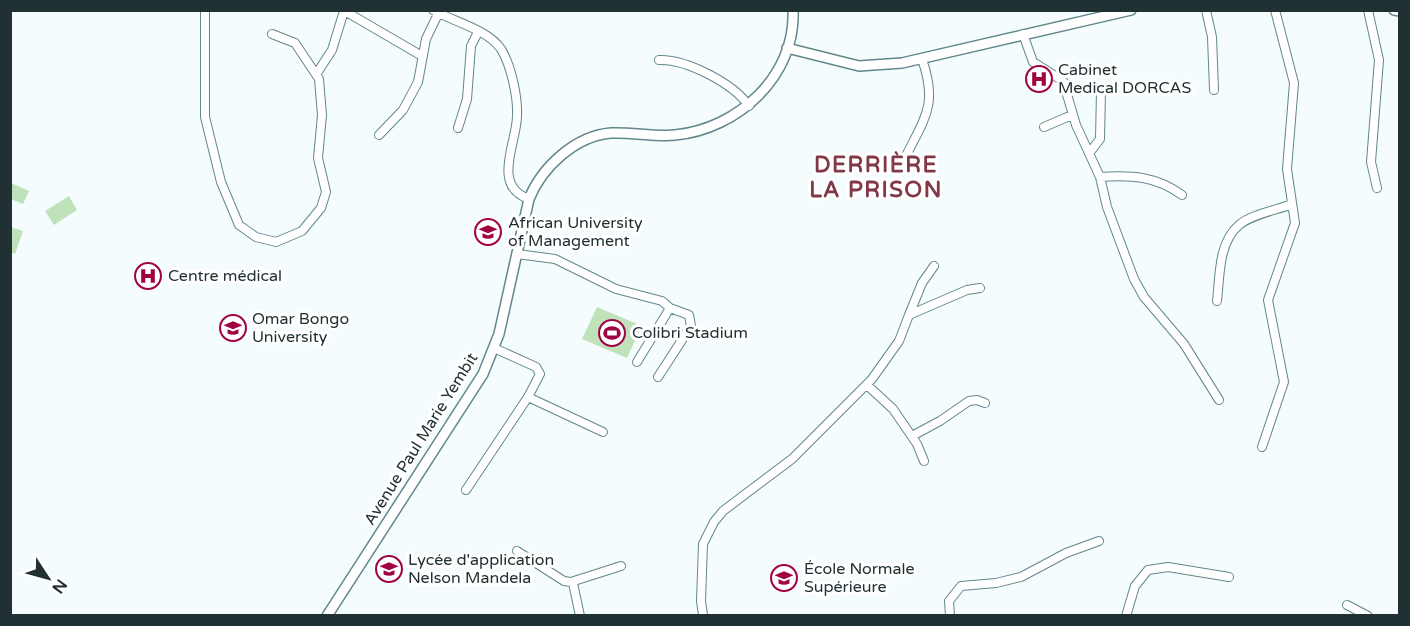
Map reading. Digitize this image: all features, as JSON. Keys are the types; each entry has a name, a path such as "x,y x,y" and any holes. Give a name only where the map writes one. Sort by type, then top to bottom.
{"main road":[{"name":"Avenue Paul Marie Yembit","path":"327,615 472,393 494,348 529,199 548,168 587,139 611,133 682,134 714,124 749,105 766,89 775,76 787,48 793,10"},
{"path":"787,48 859,66 922,59 1131,10"},
{"path":"1394,10 1400,11"}],"street":[{"path":"205,10 205,117 211,148 236,221 246,232 266,241 281,241 298,234 318,213 326,197 318,158 322,105 317,73 295,43 272,34"},
{"path":"1206,10 1212,37 1214,90"},
{"path":"1262,447 1284,382 1268,300 1294,232 1287,169 1294,83 1275,10"},
{"path":"1368,10 1379,60 1371,162 1377,188"},
{"path":"317,73 332,50 344,11 422,56"},
{"path":"379,135 397,117 414,90 420,74 428,33 436,12 494,42 506,61 517,115 508,170 516,190 529,199"},
{"path":"458,128 467,99 471,46 478,33"},
{"path":"1023,34 1033,62 1063,81 1072,115 1100,177 1107,207 1134,279 1144,297 1184,344 1219,399"},
{"path":"905,158 924,119 931,95 922,59"},
{"path":"660,60 673,61 712,76 739,93 749,105"},
{"path":"1090,152 1100,139 1101,91"},
{"path":"1044,127 1072,115"},
{"path":"1100,177 1136,175 1162,183 1182,195"},
{"path":"1216,301 1221,259 1231,234 1240,223 1292,204"},
{"path":"517,254 555,259 616,289 662,301 670,308 689,315 692,322 658,377"},
{"path":"703,615 703,544 714,522 723,511 792,459 869,382 893,352 922,283 934,266"},
{"path":"909,315 967,290 980,288"},
{"path":"637,362 670,308"},
{"path":"466,490 528,397 540,374 536,367 494,348"},
{"path":"869,382 893,409 912,436 924,461"},
{"path":"528,397 603,432"},
{"path":"912,436 940,422 969,401 977,400 985,403"},
{"path":"950,615 949,601 961,585 996,583 1021,577 1066,553 1099,542"},
{"path":"517,552 564,581 573,582 621,567"},
{"path":"1126,615 1135,586 1148,570 1168,567 1229,577"},
{"path":"573,582 580,615"},
{"path":"1347,605 1368,615"}],"green space":[{"path":"11,183 29,191 23,204 11,199"},
{"path":"69,196 77,210 54,225 45,211"},
{"path":"10,227 23,231 15,254 11,252"},
{"name":"Colibri Stadium","path":"597,307 642,326 627,358 582,339"}],"place":[{"name":"Cabinet Medical DORCAS","path":"1039,79"},
{"name":"African University of Management","path":"488,232"},
{"name":"Centre médical","path":"148,276"},
{"name":"Omar Bongo University","path":"233,328"},
{"name":"Colibri Stadium","path":"612,333"},
{"name":"Lycée d'application Nelson Mandela","path":"389,569"},
{"name":"École Normale Supérieure","path":"784,578"}],"district":[{"name":"DERRIÈRE LA PRISON","path":"876,178"}]}
